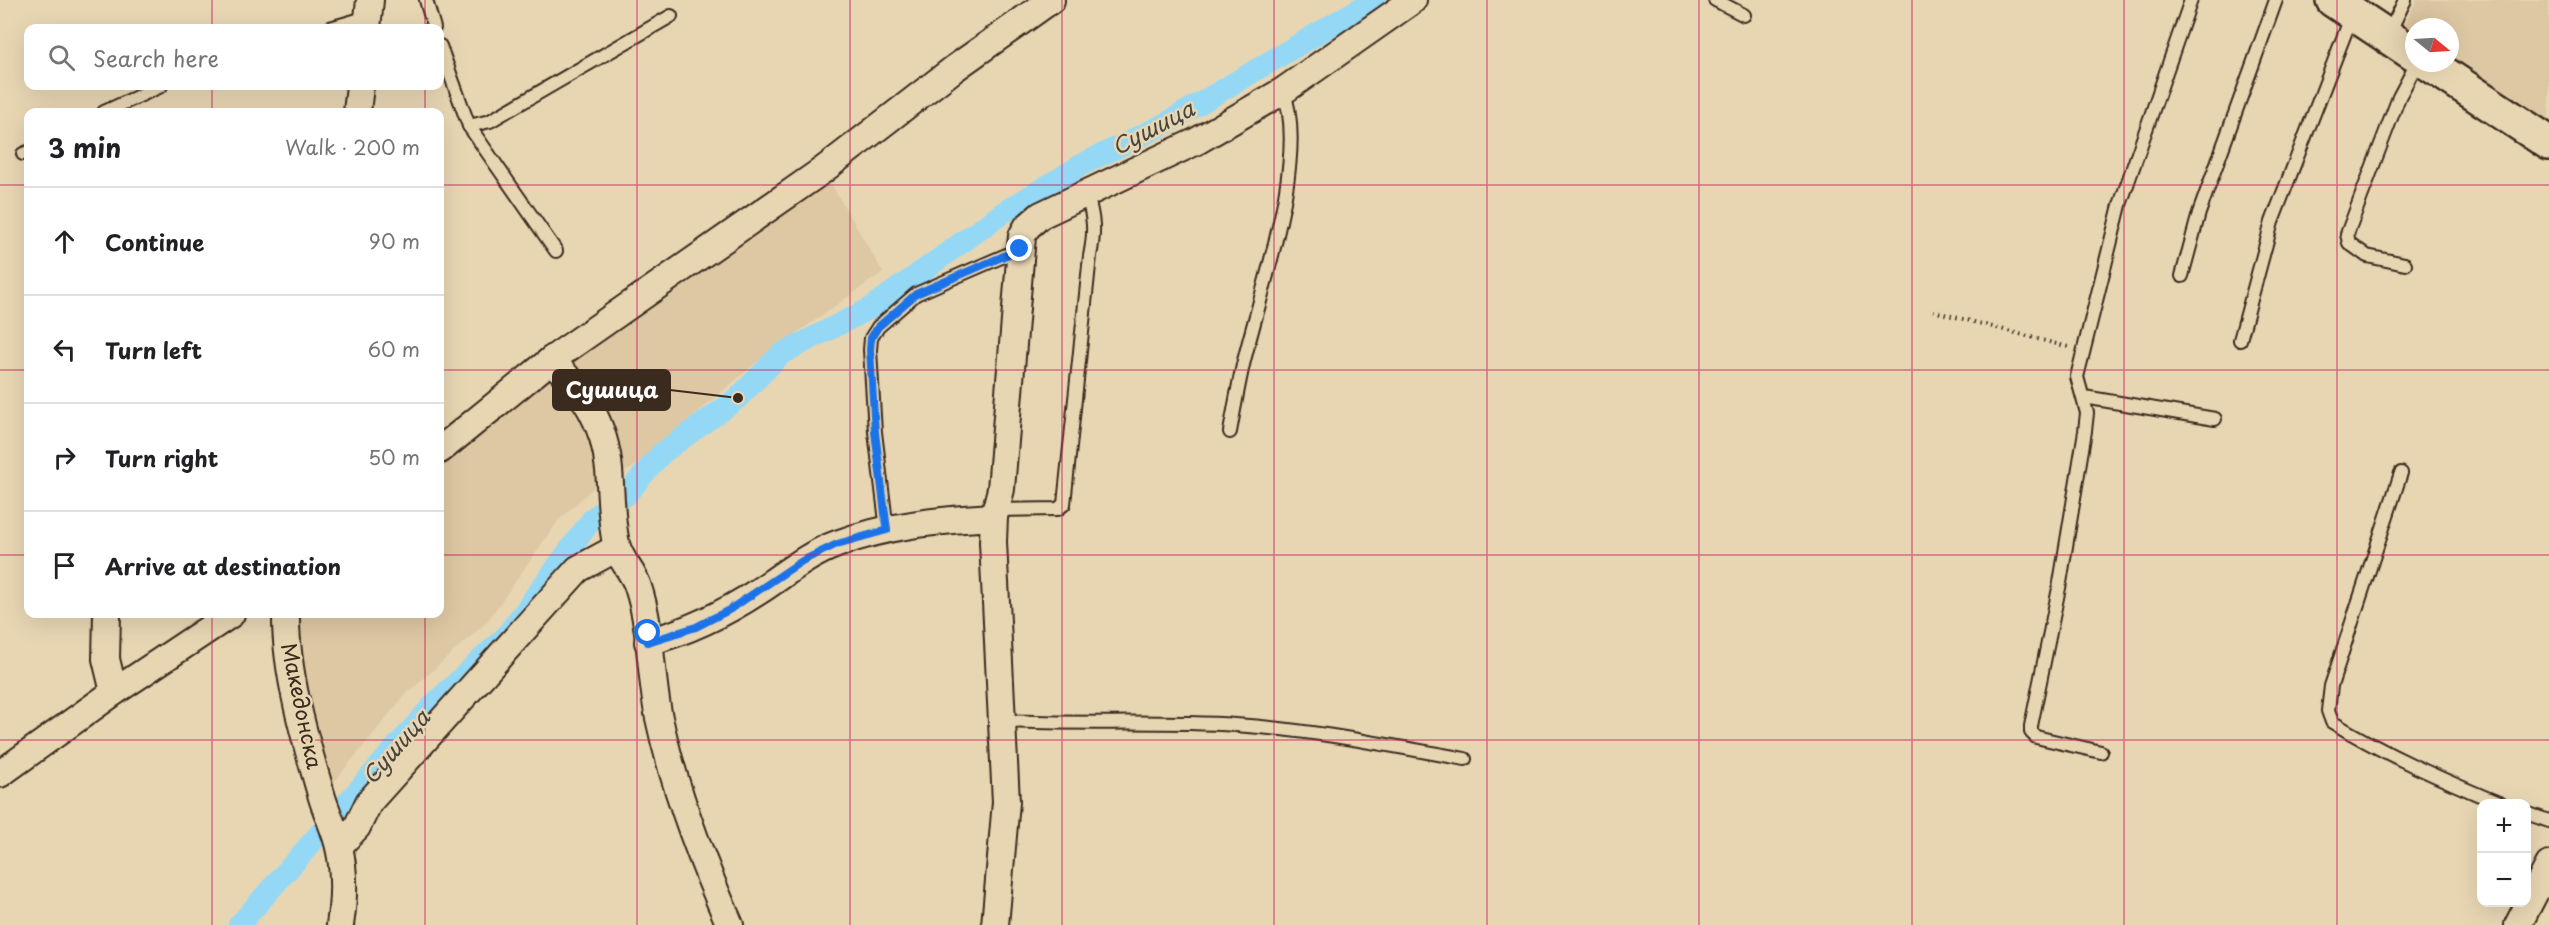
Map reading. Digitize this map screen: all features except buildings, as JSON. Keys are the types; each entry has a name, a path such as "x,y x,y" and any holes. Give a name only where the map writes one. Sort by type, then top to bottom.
{"main road":[{"path":"2342,7 2405,48"},
{"path":"2442,72 2549,143"}],"street":[{"path":"444,447 551,360 823,170 955,68 1051,0"},
{"path":"995,925 1006,802 996,632 995,514 1001,489 1022,236 1034,220 1197,141 1283,91 1413,0"},
{"path":"357,108 360,90"},
{"path":"551,360 578,386 593,411 604,443 609,468 617,548 638,587 659,718 680,793 730,925"},
{"path":"648,642 696,627 744,600 802,561 837,544 887,530 995,514"},
{"path":"339,846 357,827 369,802 578,569 617,548"},
{"path":"107,618 106,660 114,692"},
{"path":"0,774 114,692 225,618"},
{"name":"Македонска","path":"286,618 286,632 301,720 322,797 339,846 343,872 343,905 340,925"},
{"path":"2518,925 2547,876"}],"lane":[{"path":"426,0 433,24"},
{"path":"1715,0 1744,15"},
{"path":"2101,752 2046,740 2036,737 2031,732 2060,583 2085,431 2087,413 2084,397 2077,386 2077,377 2120,205 2191,0"},
{"path":"2182,276 2199,213 2276,0"},
{"path":"2387,36 2405,0"},
{"path":"2240,340 2272,222 2342,7"},
{"path":"342,24 368,15"},
{"path":"469,126 490,121 671,16"},
{"path":"444,57 469,126 556,251"},
{"path":"2405,264 2367,256 2349,243 2347,234 2399,97 2412,72"},
{"path":"113,108 152,90"},
{"path":"1230,432 1243,365 1278,231 1292,146 1290,106 1283,91"},
{"path":"995,514 1058,509 1064,504 1088,268 1094,233 1094,218 1087,195"},
{"path":"887,530 875,432 871,338 878,327 916,294 1020,249"},
{"path":"2084,397 2215,419"},
{"path":"2401,473 2331,686 2328,711 2332,722 2370,744 2426,772 2489,799"},
{"path":"1003,721 1245,726 1298,730 1465,759"},
{"path":"2531,815 2549,821"}],"path":[{"path":"1933,311 2083,351"}],"shaded area":[{"path":"2417,0 2549,0 2549,125 2459,65 2459,18 2408,18"},
{"path":"823,170 883,272 763,357 632,468 592,489 559,520 486,623 405,695 322,797 287,618 444,618 444,447"}],"waterway":[{"name":"Сушица","path":"239,925 435,703 506,636 593,518 626,495 662,453 738,398 781,354 871,308 1004,212 1085,163 1165,124 1374,0"}],"place":[{"name":"Сушица","path":"738,398"}],"route":[{"path":"648,633 648,642 696,627 729,610 802,561 837,544 887,530 875,432 871,338 878,327 916,294 976,266 1020,249"}]}
